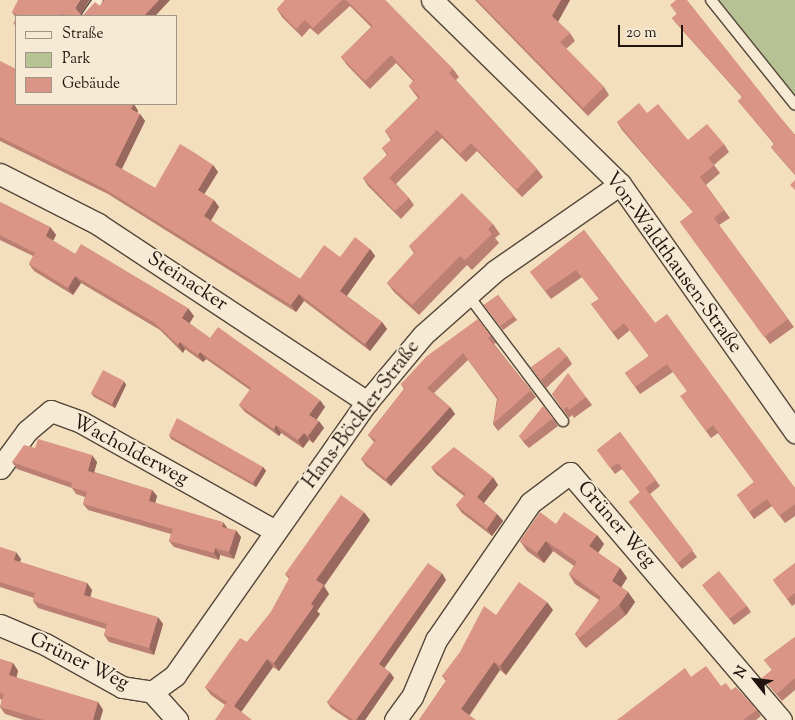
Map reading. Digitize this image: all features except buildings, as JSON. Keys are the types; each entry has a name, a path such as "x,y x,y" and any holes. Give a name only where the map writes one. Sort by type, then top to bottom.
{"street":[{"name":"Von-Waldthausen-Straße","path":"432,0 620,184 795,432"},
{"name":"Steinacker","path":"0,174 98,224 367,402"},
{"name":"Hans-Böckler-Straße","path":"152,692 175,675 367,402 423,335 495,270 620,184"},
{"name":"Wacholderweg","path":"0,468 27,431 51,411 81,422 275,531"},
{"name":"Grüner Weg","path":"395,720 412,697 436,640 530,503 570,472 781,720"},
{"name":"Grüner Weg","path":"0,625 45,644 122,687 152,692 173,715"}],"lane":[{"path":"88,15 98,0"},
{"path":"711,0 795,105"},
{"path":"468,294 563,421"}],"green space":[{"path":"708,0 795,0 795,104"}]}
